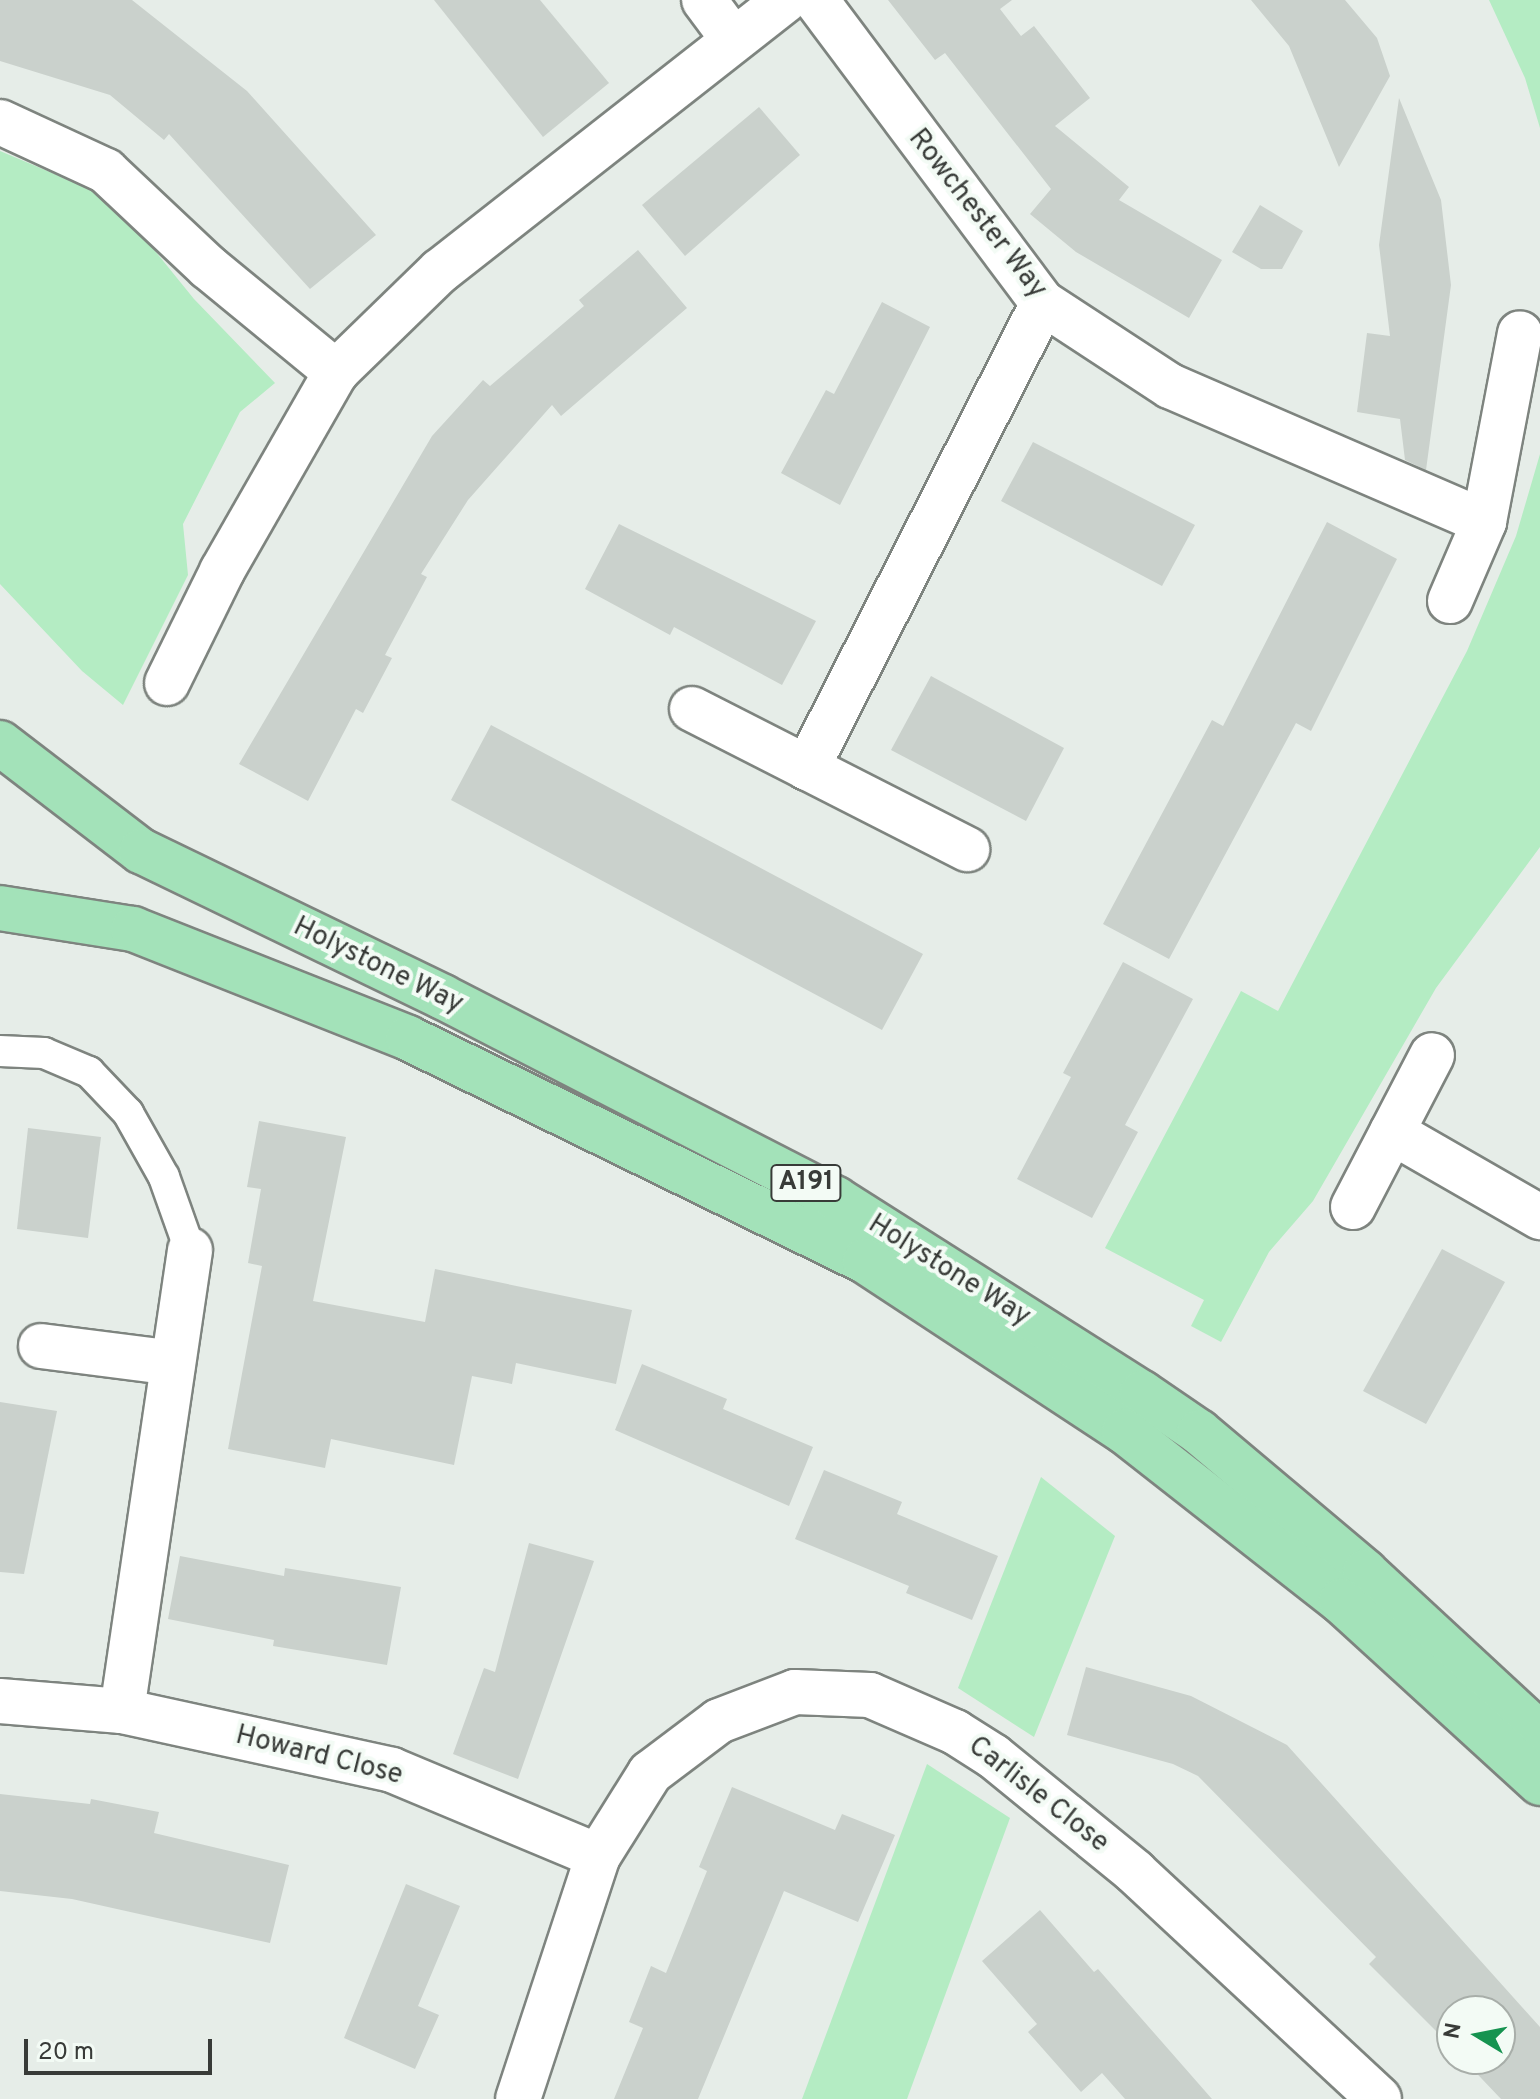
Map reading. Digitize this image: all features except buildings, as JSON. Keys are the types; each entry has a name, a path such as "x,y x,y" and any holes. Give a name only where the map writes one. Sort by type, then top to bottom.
{"main road":[{"name":"Holystone Way","path":"0,743 141,851 443,997 836,1199 1142,1393 1199,1432 1365,1572 1540,1734"},
{"name":"Holystone Way","path":"0,908 133,929 408,1038 865,1261 1124,1431 1341,1601 1540,1783"}],"street":[{"path":"704,0 733,39"},
{"path":"167,683 222,571 336,372 440,271 785,0"},
{"name":"Rowchester Way","path":"816,0 1043,303 1170,386 1484,522"},
{"path":"0,122 106,171 208,267 336,372"},
{"path":"807,768 1043,303"},
{"path":"1450,601 1484,522 1520,333"},
{"path":"692,709 967,849"},
{"path":"1353,1207 1432,1055"},
{"path":"1392,1132 1540,1217"},
{"path":"122,1711 190,1250"},
{"path":"41,1346 173,1363"},
{"name":"Carlisle Close","path":"518,2099 598,1856 650,1773 719,1721 795,1692 870,1695 955,1732 993,1756 1135,1872 1379,2099"},
{"name":"Howard Close","path":"0,1701 122,1711 392,1770 598,1856"}],"lane":[{"path":"0,1051 44,1053 89,1072 128,1113 164,1177 190,1250"}],"green space":[{"path":"1489,0 1540,0 1540,128 1525,78"},
{"path":"0,151 88,188 134,225 194,299 275,383 240,412 183,524 188,575 123,705 82,671 0,584"},
{"path":"1540,454 1540,847 1436,988 1313,1201 1269,1252 1221,1342 1191,1326 1204,1300 1105,1248 1241,991 1278,1011 1467,651 1516,536"},
{"path":"1041,1477 1115,1536 1034,1737 958,1688"},
{"path":"927,1764 1010,1818 907,2099 802,2099"}]}
